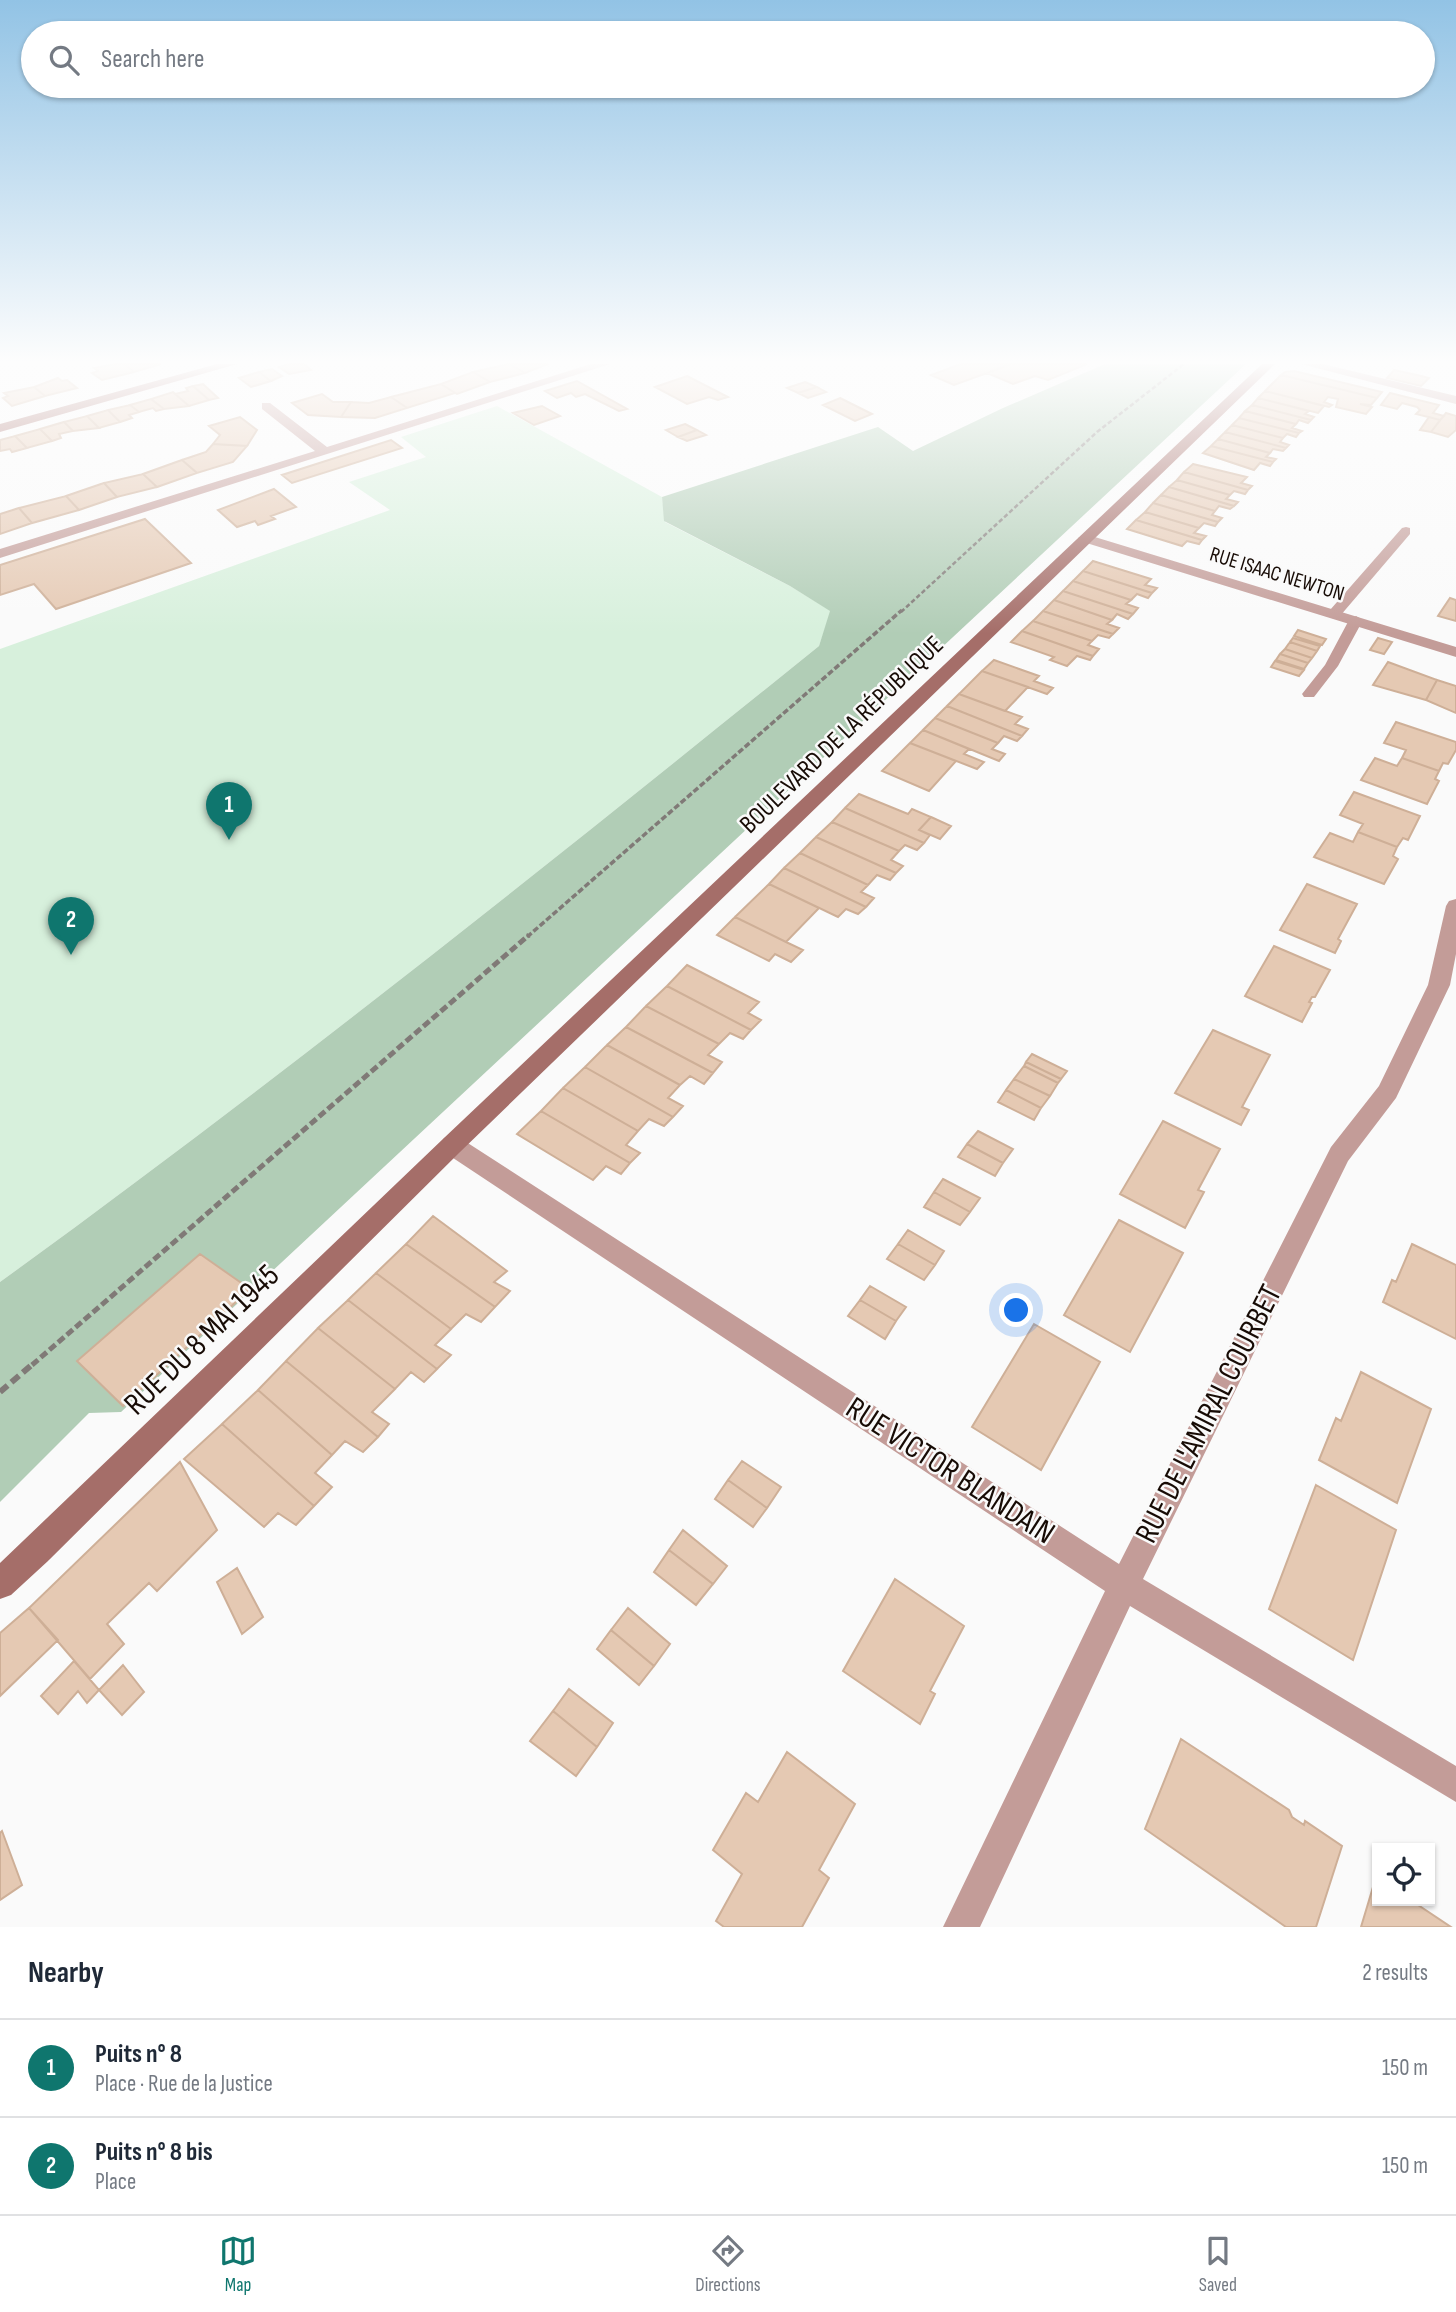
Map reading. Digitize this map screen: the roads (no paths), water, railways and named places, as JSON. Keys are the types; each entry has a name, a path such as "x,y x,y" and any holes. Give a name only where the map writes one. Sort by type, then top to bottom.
{"street":[{"path":"0,554 319,454"},
{"name":"BOULEVARD DE LA RÉPUBLIQUE","path":"452,1145 1174,454"},
{"name":"RUE ISAAC NEWTON","path":"1085,538 1456,652"},
{"name":"RUE DE L'AMIRAL COURBET","path":"961,1927 1124,1585 1339,1154 1388,1093 1439,985 1456,906"},
{"name":"RUE DU 8 MAI 1945","path":"0,1584 452,1145"},
{"name":"RUE VICTOR BLANDAIN","path":"452,1145 1124,1585 1456,1785"}],"lane":[{"path":"1335,613 1406,531"},
{"path":"1310,694 1331,666 1356,620"}],"place":[{"name":"Puits n° 8","path":"229,840"},
{"name":"Puits n° 8 bis","path":"71,955"}]}
